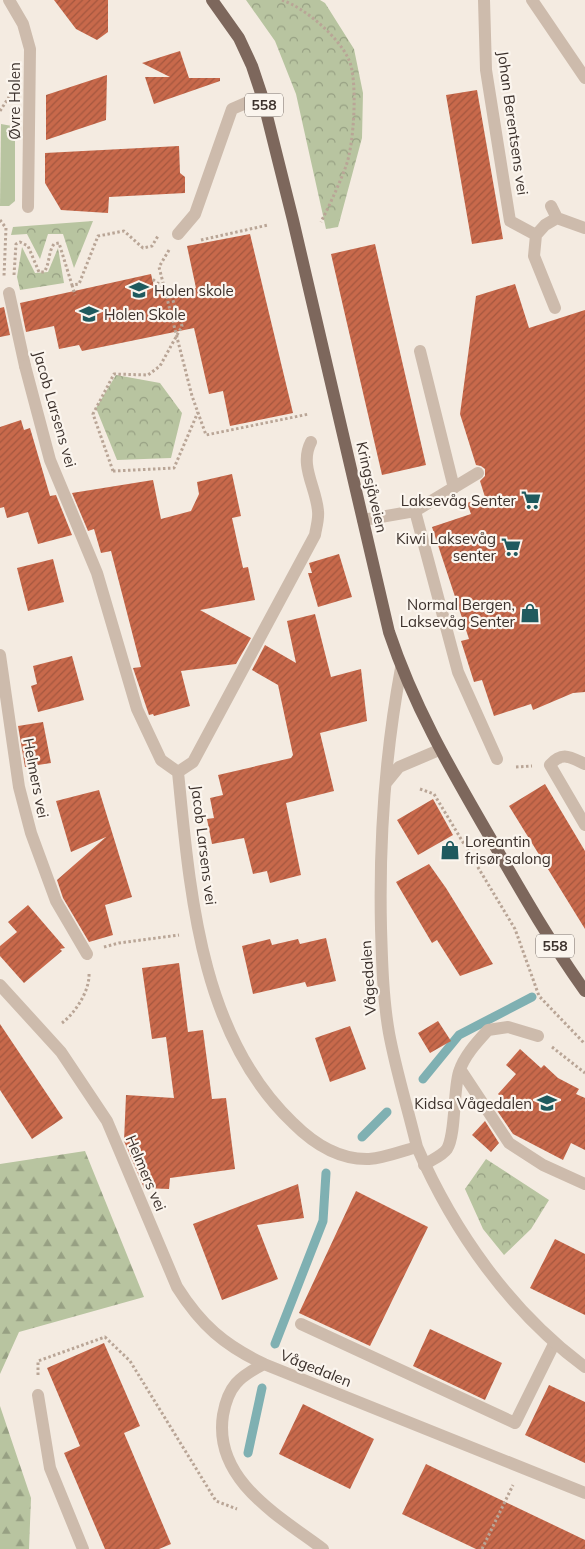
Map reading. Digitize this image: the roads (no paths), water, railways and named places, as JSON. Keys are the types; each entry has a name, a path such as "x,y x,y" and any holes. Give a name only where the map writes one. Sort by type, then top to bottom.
{"main road":[{"name":"Kringsjåveien","path":"212,0 239,38 252,66 262,96 294,220 388,632 401,668 440,750 526,899 585,991"}],"street":[{"name":"Øvre Holen","path":"9,0 23,24 30,48 28,207"},
{"name":"Johan Berentsens vei","path":"484,0 486,70 510,221 536,235"},
{"path":"532,0 585,78"},
{"path":"178,234 195,214 232,109 262,96"},
{"name":"Johan Berentsens vei","path":"551,206 557,218"},
{"path":"555,308 534,256 536,235 545,225 557,218 585,228"},
{"name":"Jacob Larsens vei","path":"9,293 25,366 50,460 97,573 137,709 161,760 178,772 188,870 202,946 222,1017 237,1050 259,1085 285,1116 313,1143 342,1155 369,1159 417,1147"},
{"path":"420,351 454,488"},
{"path":"178,772 193,762 315,535 319,512 306,465 306,452 311,442"},
{"path":"362,520 416,512 478,473"},
{"path":"416,512 458,672 497,759"},
{"name":"Helmers vei","path":"0,655 19,787 31,833 56,901 86,954"},
{"name":"Vågedalen","path":"401,668 391,722 386,783 382,806 380,876 382,969 389,1032 417,1147 424,1165 476,1254 525,1316 554,1344 585,1367"},
{"path":"386,783 399,766 440,750"},
{"path":"585,764 566,755 557,756 550,765 585,826"},
{"name":"Helmers vei","path":"0,985 61,1052 107,1121 177,1287 191,1309 214,1334 236,1350 264,1364"},
{"path":"424,1165 446,1149 450,1136 454,1092 460,1069 472,1049 488,1030 508,1028 538,1036"},
{"path":"460,1069 509,1143 543,1165 585,1184"},
{"path":"301,1324 515,1423 554,1344"},
{"name":"Vågedalen","path":"323,1549 262,1504 236,1477 226,1454 222,1426 226,1403 234,1384 247,1373 264,1364 585,1493"},
{"path":"38,1395 50,1468 83,1549"}],"waterway":[{"path":"423,1079 459,1035 532,997"},
{"path":"362,1137 387,1112"},
{"path":"275,1344 323,1221 326,1173"},
{"path":"248,1453 262,1388"}],"place":[{"name":"Holen skole","path":"139,290"},
{"name":"Holen Skole","path":"89,314"},
{"name":"Laksevåg Senter","path":"531,500"},
{"name":"Kiwi Laksevåg senter","path":"511,547"},
{"name":"Normal Bergen, Laksevåg Senter","path":"530,613"},
{"name":"Loreantin frisør salong","path":"450,850"},
{"name":"Kidsa Vågedalen","path":"547,1103"}]}
